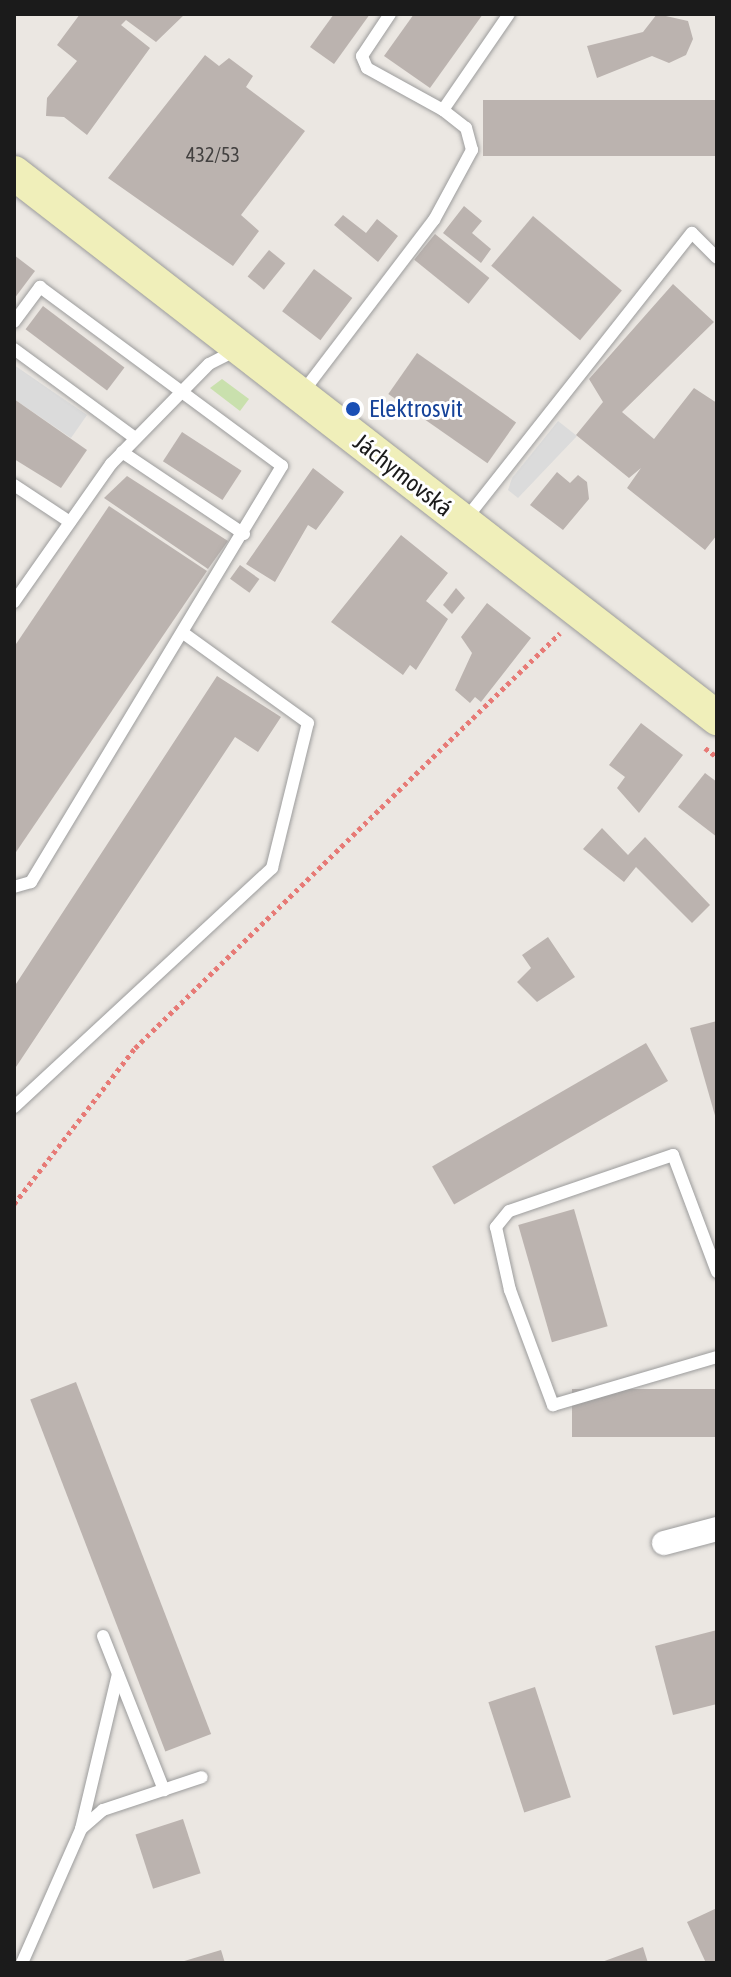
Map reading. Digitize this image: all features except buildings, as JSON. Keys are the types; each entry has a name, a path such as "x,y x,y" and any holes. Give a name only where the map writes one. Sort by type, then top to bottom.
{"street":[{"name":"Jáchymovská","path":"14,173 717,718"},
{"path":"664,1543 717,1529"}],"lane":[{"path":"300,395 434,220 472,150 466,128 443,110 367,68 362,56 390,14"},
{"path":"443,110 509,14"},
{"path":"463,522 692,233 717,258"},
{"path":"14,322 40,287 178,393 282,466 244,534 31,882 14,887"},
{"path":"14,349 135,438"},
{"path":"14,602 122,452 178,393 240,349"},
{"path":"122,452 244,534"},
{"path":"14,485 70,522"},
{"path":"14,1107 272,868 308,723 183,633"},
{"path":"717,1272 673,1155 509,1211 496,1227 510,1290 553,1405 717,1357"},
{"path":"103,1636 164,1790"},
{"path":"22,1963 81,1829 118,1674"},
{"path":"81,1829 103,1810 202,1777"}],"path":[{"path":"14,1204 135,1048 580,612"}],"green space":[{"path":"222,379 249,399 240,411 210,388"}],"shaded area":[{"path":"14,365 87,415 71,438 14,399"},
{"path":"558,421 577,436 518,498 508,490 512,478"}],"place":[{"name":"Elektrosvit","path":"353,409"}]}
